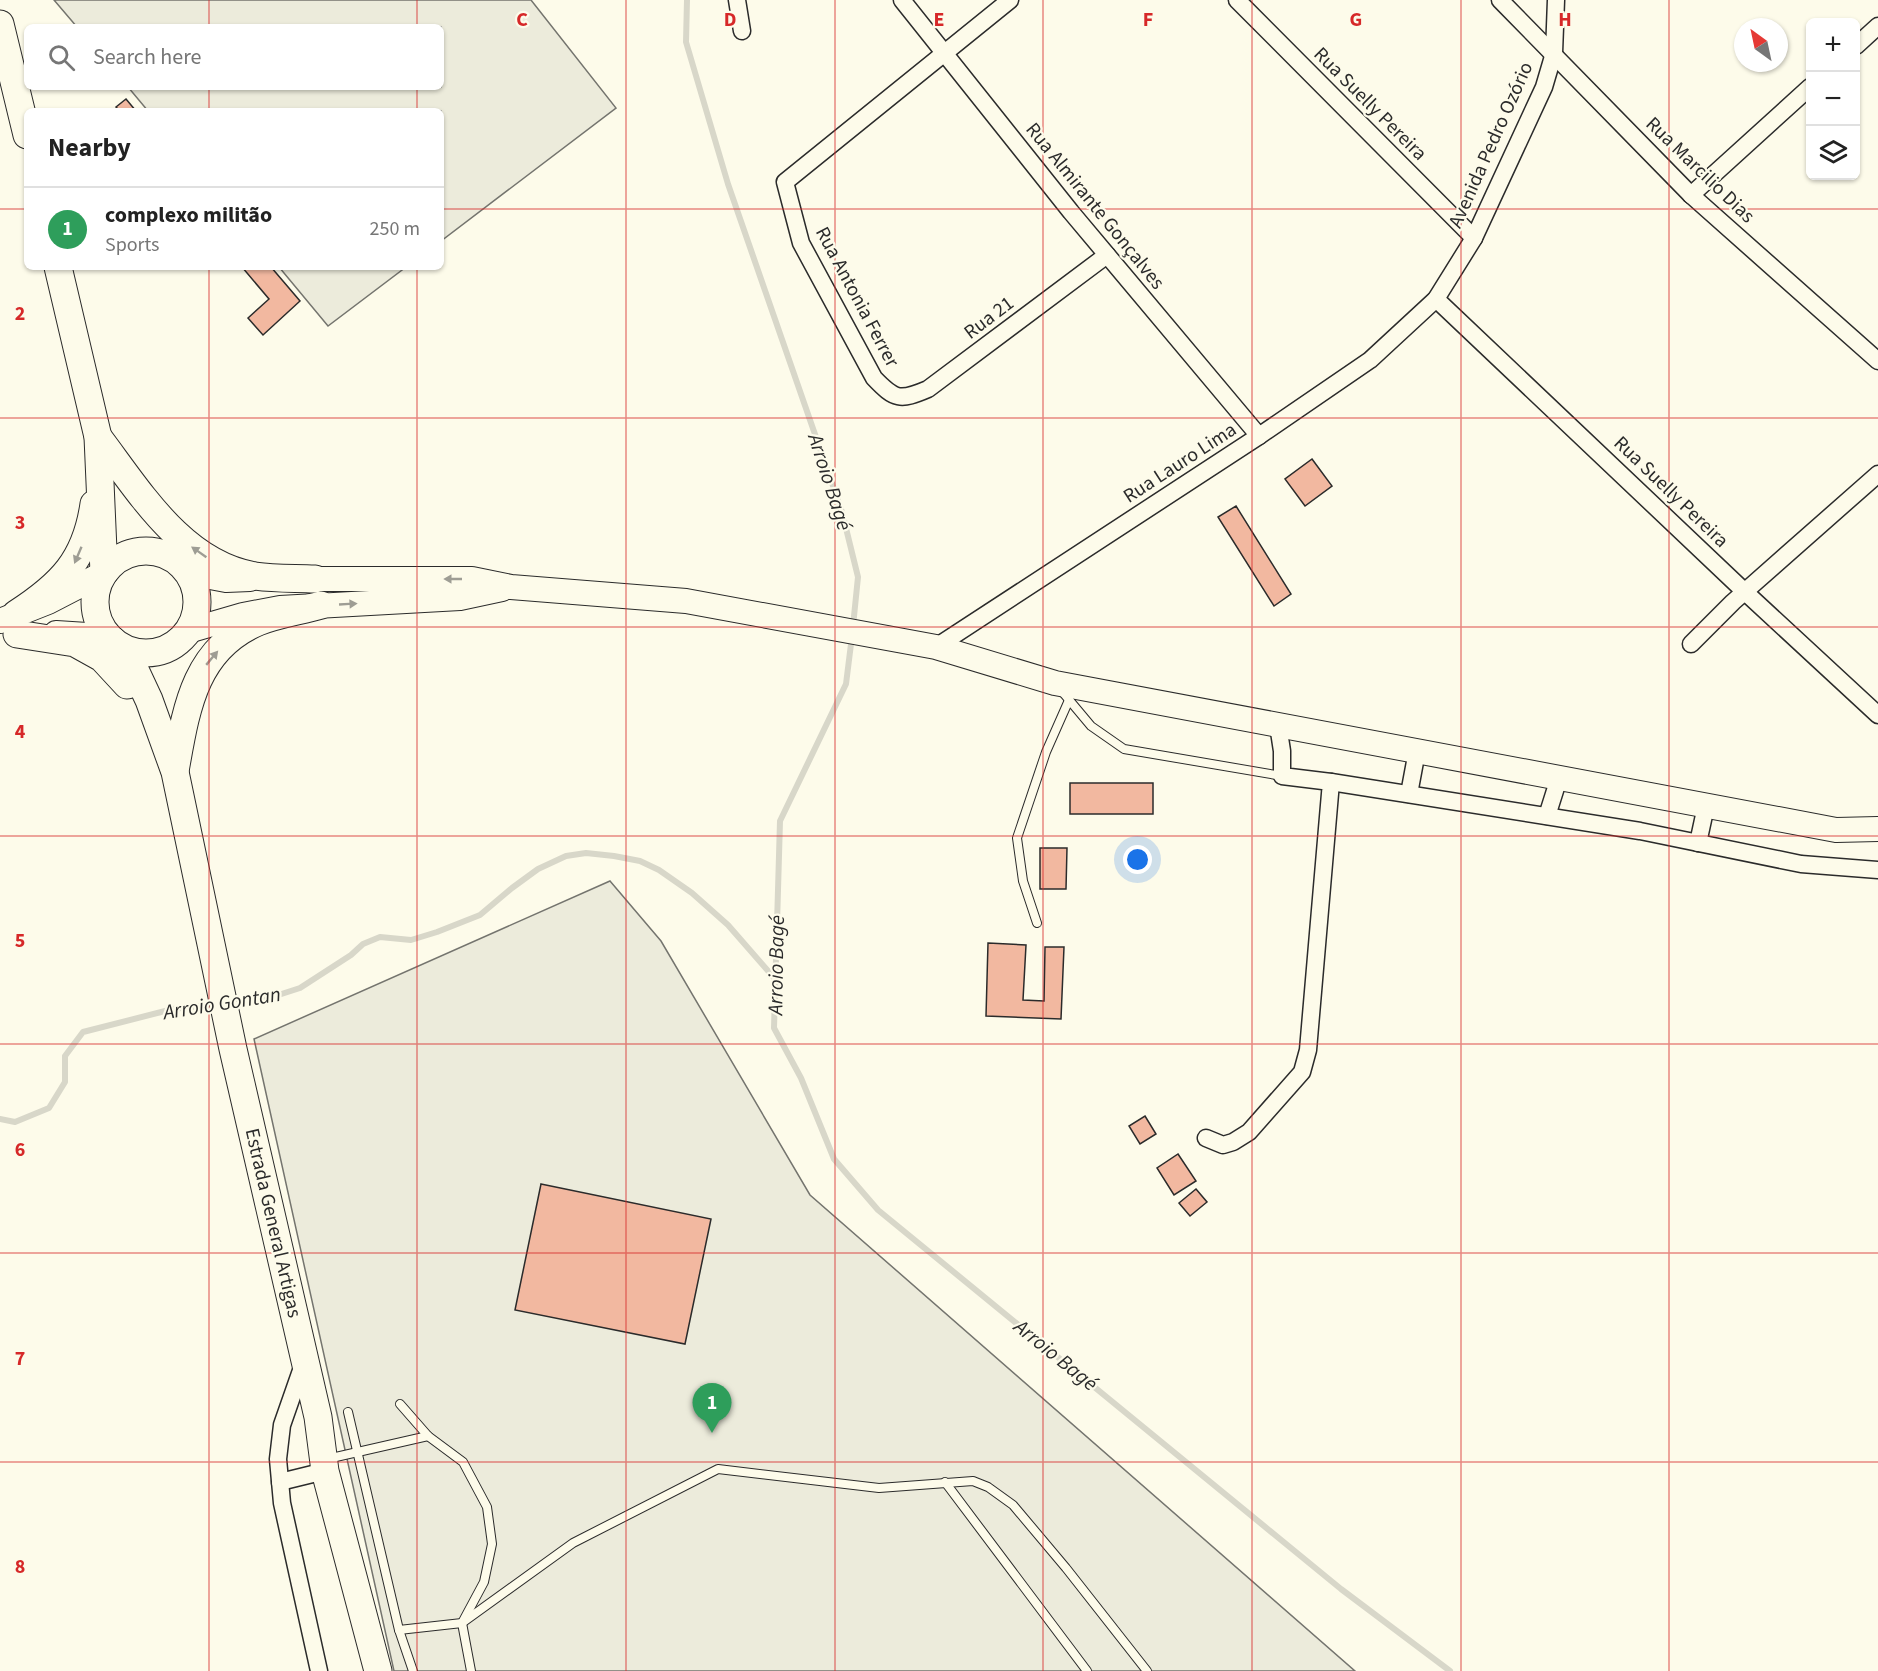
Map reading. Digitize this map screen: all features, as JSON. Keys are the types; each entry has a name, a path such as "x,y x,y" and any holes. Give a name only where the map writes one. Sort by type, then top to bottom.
{"main road":[{"path":"0,24 24,123"},
{"path":"59,270 98,436 105,573 95,596 95,608 104,631 135,670 149,700 175,772"},
{"path":"98,436 142,510 185,569 197,596 197,609 188,632 177,729 175,772"},
{"path":"98,436 135,486 176,535 215,563 254,576 315,579"},
{"path":"8,626 46,595 72,567 91,523 97,482 98,436"},
{"path":"8,626 48,602 105,573 123,557 147,551 159,552 185,569 226,580 472,579 511,587 686,600 924,645 1062,691 1278,725 1836,830 1878,829"},
{"path":"8,626 112,640 134,652 146,653 170,647 188,632 243,615 280,608 460,597 511,587"},
{"path":"175,772 186,712 202,670 226,642 258,622 321,605"},
{"path":"8,626 75,643 102,658 136,695 175,772"},
{"name":"Estrada General Artigas","path":"175,772 233,1049 318,1417 324,1465 378,1671"}],"street":[{"path":"737,0 742,31"},
{"name":"Rua Almirante Gonçalves","path":"903,0 1107,255 1258,436"},
{"path":"946,53 1010,0"},
{"name":"Rua Suelly Pereira","path":"1237,0 1474,238"},
{"name":"Rua Marcilio Dias","path":"1500,0 1691,195 1878,361"},
{"name":"Avenida Pedro Ozório","path":"1436,299 1474,238 1544,87 1554,53 1556,0"},
{"path":"1860,42 1878,26"},
{"name":"Rua Antonia Ferrer","path":"889,393 874,378 801,243 785,182 946,53"},
{"path":"1691,195 1806,91"},
{"name":"Rua 21","path":"889,393 907,398 928,389 1107,255"},
{"name":"Rua Suelly Pereira","path":"1436,299 1878,715"},
{"name":"Rua Lauro Lima","path":"924,645 1258,436 1370,360 1436,299"},
{"path":"1691,644 1744,591 1878,474"},
{"path":"1278,725 1282,752 1281,776 1640,831 1801,864 1878,870"},
{"path":"1409,794 1417,751"},
{"path":"1547,816 1559,778"},
{"path":"1206,1138 1223,1145 1249,1132 1302,1072 1308,1050 1331,782"},
{"path":"1698,843 1706,806"},
{"path":"304,1360 282,1425 278,1459 282,1503 320,1671"},
{"path":"280,1482 324,1465"}],"lane":[{"path":"1062,691 1091,726 1124,749 1281,776"},
{"path":"1036,923 1023,881 1017,838 1046,752 1062,691"},
{"path":"400,1404 428,1436 463,1462 487,1506 492,1544 486,1573 484,1582 462,1623 471,1671"},
{"path":"348,1412 399,1630 413,1671"},
{"path":"324,1465 357,1450 428,1436"},
{"path":"399,1630 462,1623 573,1543 718,1469 879,1488 973,1481 988,1487 1013,1505 1147,1671"},
{"path":"945,1482 1087,1671"}],"shaded area":[{"path":"54,0 531,0 616,108 444,239 444,108 146,108 130,90 444,90 444,24 74,24"},
{"path":"281,270 402,270 328,326"},
{"path":"610,881 661,941 810,1195 1355,1671 394,1671 254,1039"}],"building":[{"path":"126,99 134,108 117,108"},
{"path":"245,270 274,270 300,301 263,335 248,318 269,299"},
{"path":"1312,459 1332,486 1305,506 1285,479"},
{"path":"1236,506 1291,594 1274,606 1218,517"},
{"path":"1070,783 1153,783 1153,814 1070,814"},
{"path":"1040,848 1067,848 1066,889 1040,889"},
{"path":"988,943 1026,945 1023,1000 1044,1001 1045,947 1064,947 1061,1019 986,1016"},
{"path":"1145,1116 1156,1134 1140,1144 1129,1126"},
{"path":"1178,1154 1196,1181 1174,1195 1157,1168"},
{"path":"541,1184 711,1219 685,1344 515,1310"},
{"path":"1196,1189 1207,1202 1190,1216 1179,1203"}],"waterway":[{"name":"Arroio Bagé","path":"687,0 686,42 728,184 842,512 858,577 853,626"},
{"name":"Arroio Bagé","path":"852,636 846,684 780,821 774,1028 801,1078 834,1159 878,1210 1341,1589 1450,1671"},
{"name":"Arroio Gontan","path":"230,1003 266,999 300,988 351,955 363,944 380,937 411,940 480,915 538,869 566,856 586,853 640,861 659,870 692,893 728,925 776,980"},
{"name":"Arroio Gontan","path":"0,1119 15,1122 49,1108 65,1082 65,1056 83,1032 173,1009 216,1004"}],"place":[{"name":"complexo militão","path":"712,1433"}]}
